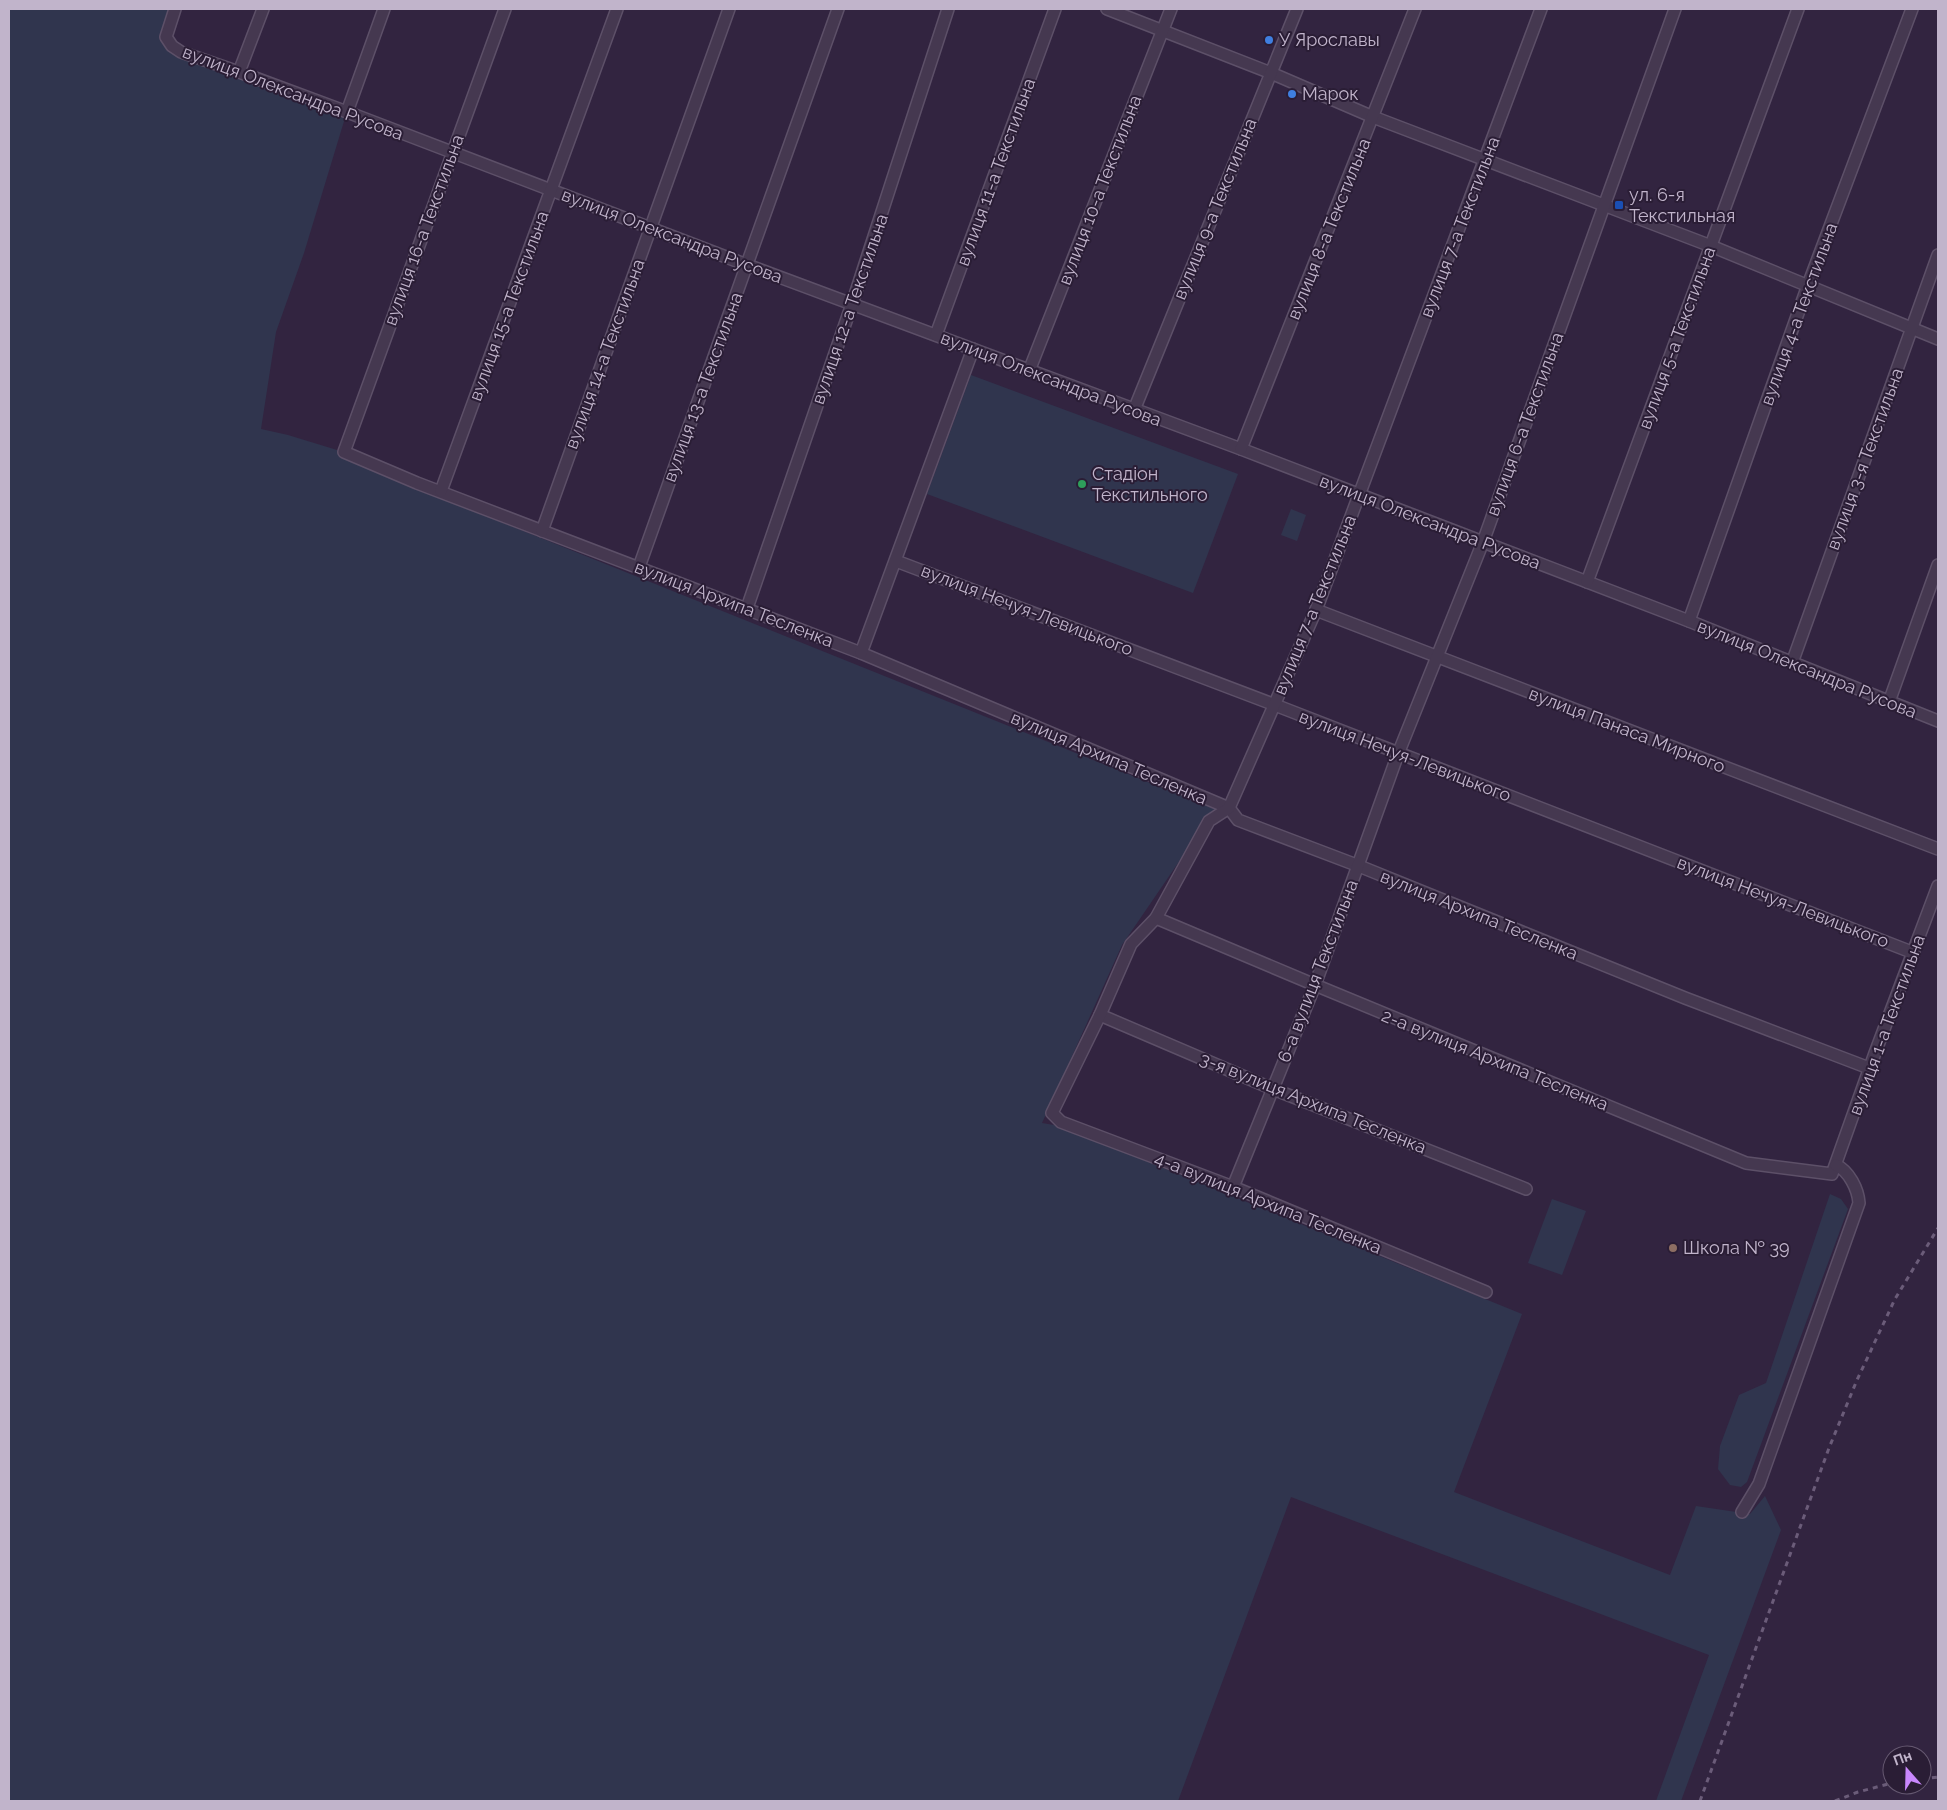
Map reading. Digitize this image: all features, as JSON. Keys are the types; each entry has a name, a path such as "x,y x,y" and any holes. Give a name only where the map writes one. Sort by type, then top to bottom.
{"street":[{"name":"вулиця Олександра Русова","path":"175,9 166,37 172,46 181,52 347,112 747,265 1242,449 1689,621 1938,721"},
{"path":"238,72 263,9"},
{"path":"347,112 384,9"},
{"name":"вулиця 16-а Текстильна","path":"344,452 505,9"},
{"name":"вулиця 15-а Текстильна","path":"441,491 617,9"},
{"name":"вулиця 14-а Текстильна","path":"542,530 729,9"},
{"name":"вулиця 13-а Текстильна","path":"639,567 838,9"},
{"name":"вулиця 12-а Текстильна","path":"747,608 852,304 948,9"},
{"name":"вулиця 11-а Текстильна","path":"936,335 1055,9"},
{"path":"1107,9 1270,73 1373,117 1711,246 1938,339"},
{"name":"вулиця 10-а Текстильна","path":"1029,371 1171,9"},
{"name":"вулиця 9-а Текстильна","path":"1134,410 1297,9"},
{"name":"вулиця 8-а Текстильна","path":"1242,449 1415,9"},
{"name":"вулиця 7-а Текстильна","path":"1229,808 1316,610 1541,9"},
{"name":"вулиця 6-а Текстильна","path":"1358,866 1398,754 1483,542 1675,9"},
{"name":"вулиця 5-а Текстильна","path":"1587,582 1798,9"},
{"name":"вулиця 4-а Текстильна","path":"1689,621 1808,285 1912,9"},
{"name":"вулиця 3-я Текстильна","path":"1792,663 1938,255"},
{"path":"861,653 973,349"},
{"name":"вулиця Архипа Тесленка","path":"344,452 861,653 1229,808 1238,820 1358,866 1685,998 1869,1068"},
{"name":"вулиця Нечуя-Левицького","path":"896,560 1914,953"},
{"path":"1889,702 1938,565"},
{"name":"вулиця Панаса Мирного","path":"1316,610 1938,849"},
{"path":"1100,1016 1132,944 1156,918 1209,821 1229,808"},
{"name":"6-а вулиця Текстильна","path":"1233,1187 1315,985 1358,866"},
{"name":"вулиця 1-а Текстильна","path":"1836,1165 1869,1068 1938,886"},
{"name":"2-а вулиця Архипа Тесленка","path":"1156,918 1746,1163 1832,1174 1836,1165"},
{"name":"3-я вулиця Архипа Тесленка","path":"1100,1016 1273,1089 1526,1189"},
{"name":"4-а вулиця Архипа Тесленка","path":"1100,1016 1052,1113 1062,1122 1233,1187 1486,1292"},
{"path":"1742,1512 1759,1484 1859,1203 1857,1192 1850,1179 1836,1165"}],"shaded area":[{"path":"9,9 168,9 167,26 162,38 186,58 345,118 304,253 276,332 261,429 337,450 342,458 1215,809 1122,945 1042,1123 1060,1126 1522,1314 1454,1492 1670,1575 1696,1506 1750,1514 1765,1496 1781,1530 1681,1801 1656,1801 1709,1655 1291,1497 1178,1801 9,1801"},
{"name":"Стадіон Текстильного","path":"971,375 1238,474 1193,593 927,494"},
{"path":"1291,509 1306,515 1297,541 1281,535"},
{"path":"1830,1194 1841,1199 1848,1209 1747,1482 1741,1487 1730,1485 1718,1469 1720,1446 1739,1395 1766,1383"},
{"path":"1552,1199 1586,1211 1562,1275 1528,1263"}],"railway":[{"path":"1700,1801 1829,1448 1857,1380 1895,1299 1938,1228"},
{"path":"1932,1778 1938,1777"},
{"path":"1835,1801 1882,1786"}],"place":[{"name":"У Ярославы","path":"1269,40"},
{"name":"Марок","path":"1292,94"},
{"name":"ул. 6-я Текстильная","path":"1619,205"},
{"name":"Стадіон Текстильного","path":"1082,484"},
{"name":"Школа № 39","path":"1673,1248"}]}
